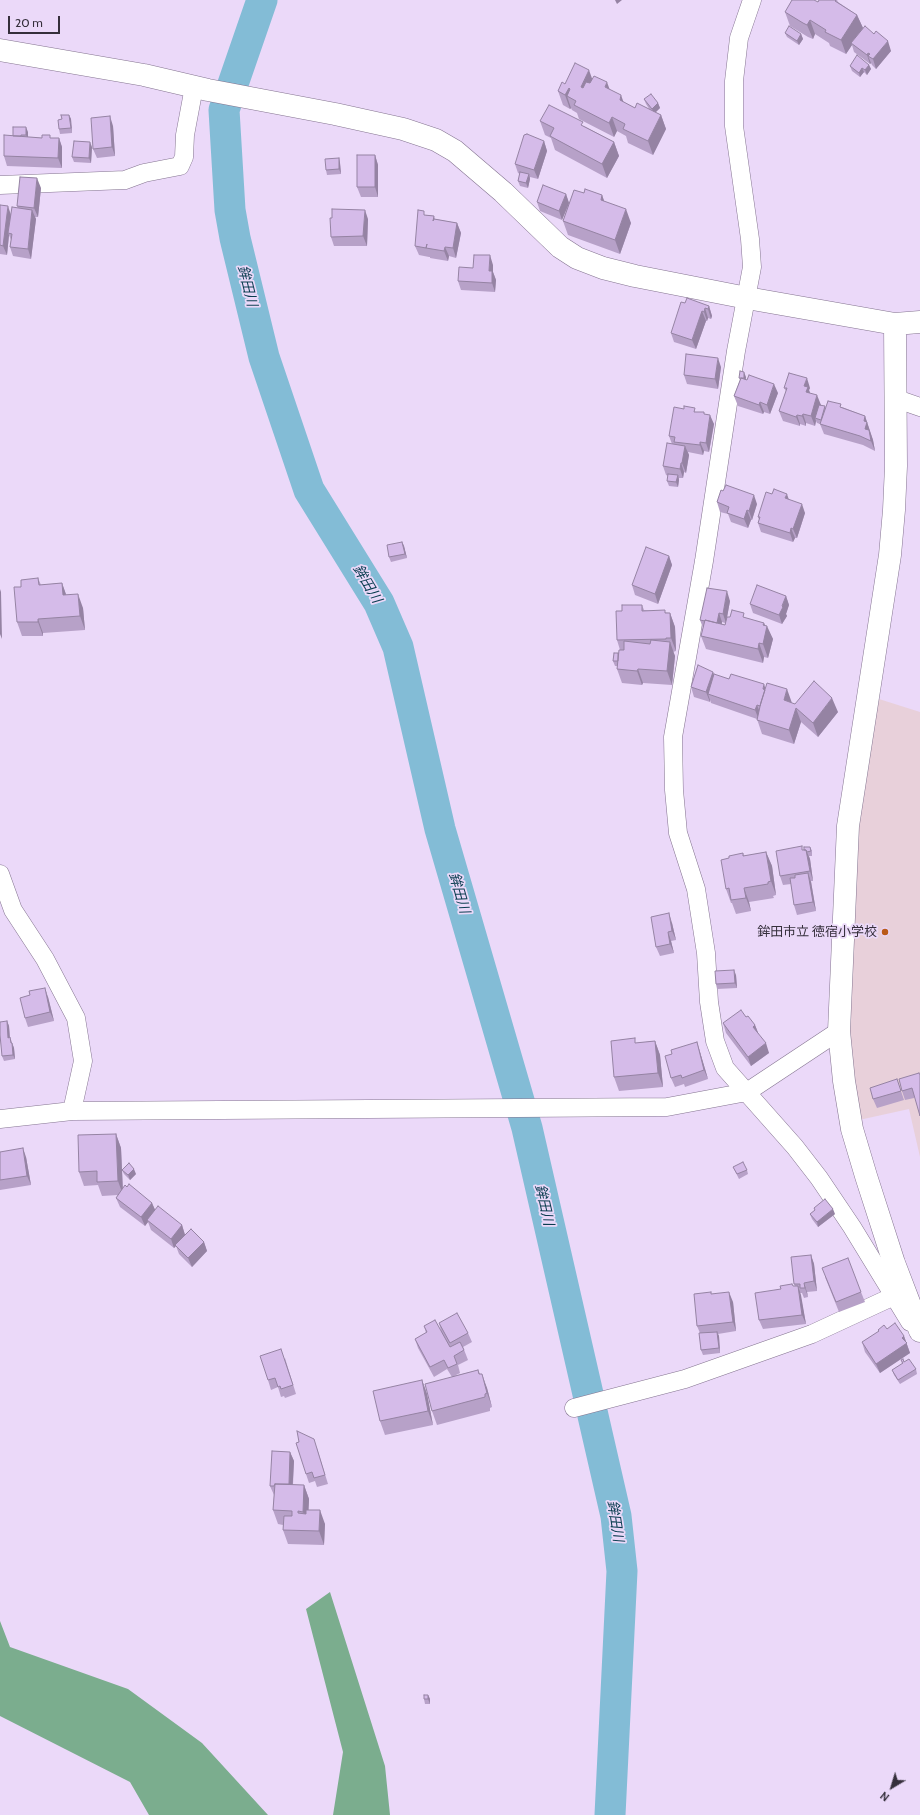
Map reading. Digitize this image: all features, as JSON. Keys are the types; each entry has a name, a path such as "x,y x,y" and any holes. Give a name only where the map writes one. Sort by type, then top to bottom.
{"street":[{"path":"752,0 739,38 734,81 734,126 750,239 752,267 736,351 704,561 673,737 674,790 678,833 696,889 706,953 709,1002 715,1040 725,1068 796,1147 819,1178 852,1227 920,1337"},
{"path":"0,50 144,75 257,100 335,114 403,129 436,140 455,151 471,163 503,192 545,235 560,247 577,258 603,268 635,276 746,298 895,324 920,322"},
{"path":"0,185 125,180 144,173 180,166 184,157 185,135 201,88"},
{"path":"895,324 894,398 896,466 890,555 848,826 839,1031 844,1081 852,1129 885,1234 920,1331"},
{"path":"894,398 920,407"},
{"path":"0,874 13,910 45,959 76,1018 83,1061 72,1111"},
{"path":"0,1119 72,1111 540,1106 667,1107 747,1092 839,1031"},
{"path":"574,1408 685,1379 812,1334 894,1296"}],"shaded area":[{"name":"鉾田市立 徳宿小学校","path":"879,699 920,712 920,1157 909,1109 859,1120 845,1037 855,827"}],"green space":[{"path":"330,1592 385,1766 390,1815 333,1815 343,1752 306,1609"},
{"path":"0,1621 10,1647 128,1689 202,1743 268,1815 149,1815 130,1782 0,1716"}],"building":[{"path":"792,0 814,0 818,2 819,0 836,0 835,1 857,15 841,40 825,32 826,30 810,20 807,25 785,12"},
{"path":"789,26 801,34 797,41 785,33"},
{"path":"865,26 874,34 876,31 888,41 873,59 868,56 870,54 868,53 867,55 851,43"},
{"path":"857,55 869,65 865,70 862,68 859,73 850,66"},
{"path":"575,63 589,70 581,87 583,88 586,82 590,83 594,76 607,82 605,87 621,95 620,100 635,108 637,103 661,115 648,141 623,129 625,124 612,117 609,123 574,105 576,101 567,96 570,89 569,88 565,95 558,91 562,82 565,84"},
{"path":"651,94 658,103 652,109 644,99"},
{"path":"549,105 583,122 581,125 614,142 602,164 550,136 554,128 540,121"},
{"path":"61,115 69,115 71,128 59,129 58,120 62,119"},
{"path":"110,116 112,147 93,149 91,118"},
{"path":"13,127 26,127 26,135 13,136"},
{"path":"527,134 544,141 534,170 515,164 524,135"},
{"path":"4,135 42,138 42,135 50,135 50,138 59,138 58,158 4,156"},
{"path":"74,141 90,142 89,158 72,157"},
{"path":"357,155 375,155 375,187 357,187"},
{"path":"339,158 339,169 326,170 325,159"},
{"path":"520,172 529,174 526,183 518,181"},
{"path":"20,177 37,178 34,208 17,206"},
{"path":"543,185 566,194 559,211 537,202"},
{"path":"585,189 602,195 601,200 626,209 615,240 563,221 574,190 584,193"},
{"path":"0,205 8,206 3,246 0,245"},
{"path":"12,207 32,210 28,249 10,247 12,234 8,233"},
{"path":"332,209 365,210 363,236 331,237 330,218 332,218"},
{"path":"418,210 424,211 424,215 434,216 433,221 434,219 457,223 453,248 445,247 444,251 415,246"},
{"path":"474,255 490,255 489,271 492,271 492,283 458,281 459,267 473,268"},
{"path":"687,298 709,306 708,309 705,308 704,312 702,311 692,340 671,333 681,302 685,303"},
{"path":"686,354 718,358 715,379 684,375"},
{"path":"740,371 744,372 744,378 739,378"},
{"path":"789,373 807,378 804,386 808,387 806,392 817,395 811,416 803,414 802,416 797,415 796,417 779,411 787,388 784,388"},
{"path":"749,375 774,384 767,405 760,402 759,405 734,396 741,378 747,380"},
{"path":"828,401 841,404 840,407 865,416 864,421 867,422 865,429 869,430 871,441 860,436 820,424"},
{"path":"819,405 825,406 821,420 815,418"},
{"path":"684,406 695,408 694,412 704,412 704,414 710,415 706,443 700,442 700,445 674,442 675,437 669,436 674,407 684,409"},
{"path":"667,443 685,446 680,469 663,466"},
{"path":"668,474 678,475 676,482 667,481"},
{"path":"726,485 754,495 749,511 747,510 744,519 727,513 729,507 717,502 721,490 723,491"},
{"path":"774,489 787,494 785,498 802,504 793,529 791,528 790,533 758,523 760,517 758,517 766,492 772,494"},
{"path":"402,542 405,554 389,557 387,545"},
{"path":"646,547 669,556 655,594 632,585"},
{"path":"38,578 39,585 62,583 63,595 78,594 80,616 38,619 38,622 17,622 14,587 21,587 21,580"},
{"path":"757,585 786,596 779,615 750,604"},
{"path":"707,588 727,591 723,614 719,613 717,623 700,620"},
{"path":"622,605 642,605 642,611 665,610 665,613 670,613 671,638 617,640 616,611 622,611"},
{"path":"732,610 744,613 743,617 764,623 763,625 767,626 763,644 759,643 758,649 701,636 705,620 725,625 727,617 730,617"},
{"path":"651,640 670,642 667,671 617,669 619,650 624,650 624,641 650,644"},
{"path":"614,653 618,653 618,661 613,661"},
{"path":"698,665 713,672 706,692 691,687"},
{"path":"714,674 729,679 731,674 764,684 763,689 765,690 760,706 757,705 755,710 708,694"},
{"path":"814,681 832,698 813,723 796,708 789,730 757,720 767,683 787,689 784,700 795,704"},
{"path":"802,846 802,850 806,850 810,871 780,876 776,851"},
{"path":"804,847 810,847 811,851 807,852 804,850"},
{"path":"766,852 771,881 768,882 768,884 744,888 746,898 731,900 729,888 726,889 721,860 729,858 729,856 743,853 743,856"},
{"path":"808,873 813,902 794,905 790,878 795,878 795,875"},
{"path":"669,913 672,931 668,932 670,944 656,947 651,917"},
{"path":"734,970 735,983 716,984 715,971"},
{"path":"45,988 50,1012 25,1018 20,998 30,995 29,991"},
{"path":"741,1010 755,1025 753,1027 766,1043 748,1057 723,1023"},
{"path":"7,1021 8,1038 10,1037 12,1043 13,1055 2,1056 0,1022"},
{"path":"635,1038 635,1043 655,1041 658,1073 614,1077 611,1041"},
{"path":"697,1042 704,1070 682,1078 681,1075 671,1078 665,1056 672,1054 671,1050"},
{"path":"919,1073 920,1116 912,1088 902,1091 899,1079"},
{"path":"897,1079 901,1091 873,1099 870,1088"},
{"path":"116,1134 118,1181 97,1182 97,1171 79,1172 78,1135"},
{"path":"23,1148 27,1176 0,1180 0,1152"},
{"path":"743,1162 747,1170 737,1174 733,1167"},
{"path":"129,1163 134,1169 128,1175 122,1170"},
{"path":"129,1184 152,1203 141,1217 116,1198 125,1185 127,1187"},
{"path":"825,1199 833,1209 817,1222 810,1214 815,1210 814,1208"},
{"path":"158,1206 182,1225 171,1239 147,1220"},
{"path":"191,1229 204,1242 188,1258 175,1245"},
{"path":"811,1255 814,1281 804,1283 805,1288 800,1288 800,1284 794,1284 791,1257"},
{"path":"848,1258 861,1292 836,1302 822,1268"},
{"path":"792,1284 793,1286 798,1286 802,1315 759,1320 755,1293 781,1289 780,1286"},
{"path":"711,1292 711,1294 729,1292 733,1322 697,1326 694,1294"},
{"path":"457,1313 468,1333 450,1343 439,1323"},
{"path":"435,1320 450,1347 460,1342 464,1350 454,1356 457,1364 448,1368 444,1360 430,1367 415,1339 427,1332 424,1326"},
{"path":"895,1323 904,1336 902,1338 907,1343 876,1364 862,1342 879,1331 878,1330 884,1325 887,1329"},
{"path":"717,1332 719,1348 701,1350 699,1333"},
{"path":"281,1349 293,1385 281,1389 280,1386 278,1387 275,1378 268,1380 260,1356"},
{"path":"903,1359 904,1362 909,1359 916,1369 898,1380 892,1370 903,1363 901,1360"},
{"path":"478,1370 479,1374 482,1374 487,1393 485,1394 485,1397 432,1411 425,1384"},
{"path":"422,1380 428,1411 380,1421 373,1391"},
{"path":"297,1431 314,1439 325,1475 314,1478 312,1472 306,1474 296,1443 299,1442"},
{"path":"272,1451 290,1452 289,1484 275,1484 274,1486 270,1486"},
{"path":"275,1484 304,1485 303,1512 298,1511 298,1513 306,1514 306,1510 320,1510 319,1531 283,1530 284,1516 292,1516 292,1511 273,1510"},
{"path":"424,1695 428,1695 428,1699 424,1699"}],"waterway":[{"name":"鉾田川","path":"262,0 224,110 230,210 235,238 264,357 309,490 379,603 398,647 440,829 527,1128 616,1516 622,1571 610,1815"}],"place":[{"name":"鉾田市立 徳宿小学校","path":"885,932"}]}
